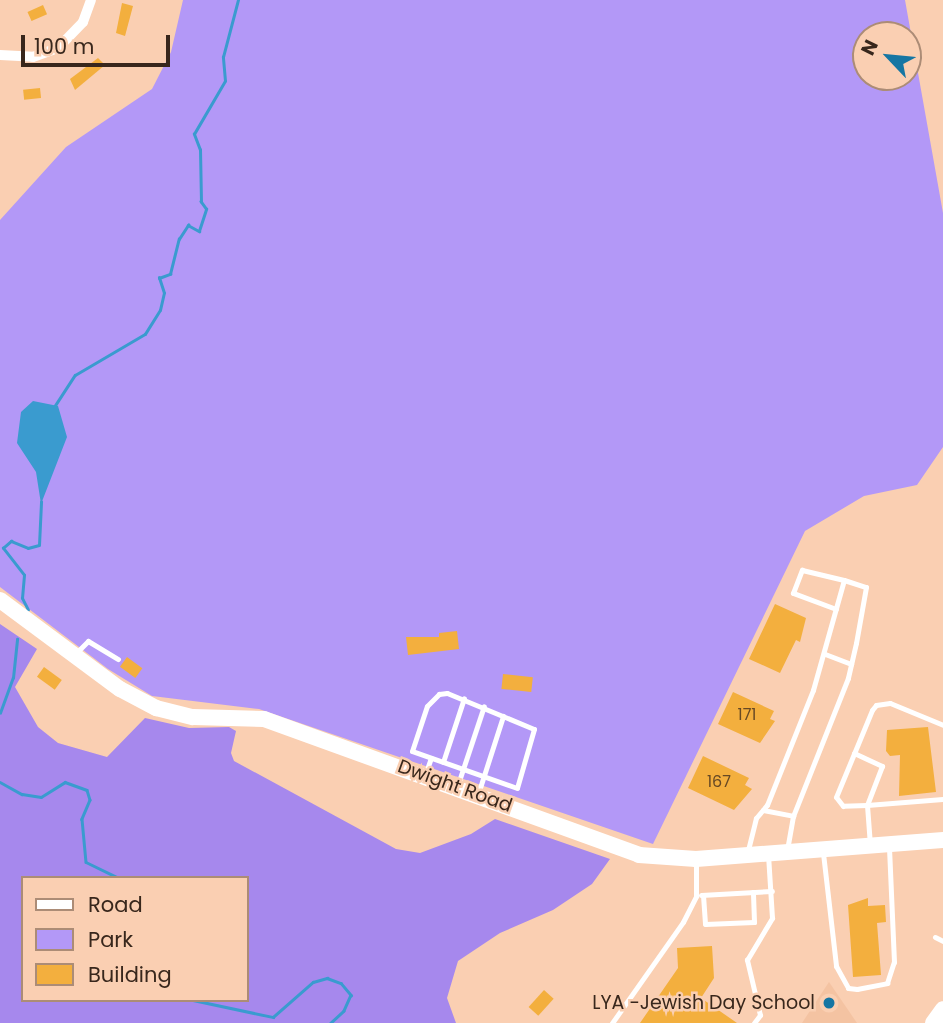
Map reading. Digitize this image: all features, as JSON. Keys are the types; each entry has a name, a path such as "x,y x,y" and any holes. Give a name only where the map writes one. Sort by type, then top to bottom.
{"main road":[{"name":"Dwight Road","path":"0,600 120,689 167,712 264,719 478,794 633,853 696,859 943,840"},
{"path":"933,1023 943,1009"}],"street":[{"path":"0,55 33,57 58,48 83,22 92,0"}],"lane":[{"path":"787,853 793,816 851,664 866,587 802,570 793,593 836,609"},
{"path":"747,856 751,830 763,810 825,654 844,580"},
{"path":"75,656 88,641 118,659"},
{"path":"825,654 851,664"},
{"path":"439,694 464,698 534,729 517,788 412,751 427,706 439,694"},
{"path":"443,762 464,698"},
{"path":"943,725 890,703 876,705 854,753 836,803 867,804 943,799"},
{"path":"457,787 484,706"},
{"path":"478,794 503,716"},
{"path":"854,753 882,766 867,804 870,846"},
{"path":"425,775 431,758"},
{"path":"763,810 793,816"},
{"path":"823,850 836,966 848,988 857,989 887,983 894,962 888,845"},
{"path":"754,1023 760,1015 747,960 772,918 768,854"},
{"path":"612,1023 683,922 696,896 696,859"},
{"path":"696,896 772,891"},
{"path":"703,895 705,924 754,922 753,892"},
{"path":"934,937 943,941"}],"shaded area":[{"path":"0,624 37,649 15,687 38,727 58,743 107,757 145,718 189,728 229,727 236,731 231,753 234,761 396,849 420,853 471,834 495,819 610,859 592,884 553,910 500,933 458,961 447,998 456,1023 0,1023"},
{"name":"LYA -Jewish Day School","path":"829,982 857,1023 802,1023"}],"green space":[{"path":"183,0 905,0 909,21 852,21 852,91 921,91 943,213 943,447 917,485 864,496 805,531 653,844 259,709 152,696 108,669 0,587 0,220 66,147 152,89 171,52"}],"water":[{"path":"33,401 58,406 67,437 41,504 36,472 17,443 21,412"}],"building":[{"path":"122,3 133,6 125,36 116,33"},
{"path":"43,5 47,14 32,21 27,12"},
{"path":"98,58 105,65 75,90 70,79"},
{"path":"40,88 41,98 24,100 23,90"},
{"path":"775,604 806,618 800,642 796,640 780,673 749,659"},
{"path":"457,631 459,649 408,655 406,637 439,637 439,633"},
{"path":"127,657 142,668 135,678 120,667"},
{"path":"44,667 62,680 55,690 37,677"},
{"path":"503,674 533,677 531,692 501,689"},
{"path":"733,692 774,711 770,719 775,721 760,743 718,724"},
{"path":"928,727 936,792 899,796 900,755 890,756 886,751 887,730"},
{"path":"703,756 749,778 745,785 752,789 734,810 688,788"},
{"path":"868,898 868,906 885,905 886,922 877,923 881,975 853,977 848,905"},
{"path":"712,946 714,978 701,998 737,1023 640,1023 678,968 677,948"},
{"path":"544,990 554,999 538,1016 529,1007"}],"waterway":[{"path":"54,407 75,375 145,334 160,310 164,293 159,278 170,274 179,239 188,225 199,231 206,209 201,202 200,150 194,134 225,81 223,57 238,0"},
{"path":"28,610 22,598 24,575 3,548 11,541 28,548 39,545 41,502"},
{"path":"0,713 13,678 17,639"},
{"path":"0,782 22,794 41,797 65,782 87,790 90,800 82,819 86,862 115,876"},
{"path":"202,1002 273,1017 313,982 327,978 341,983 351,995 344,1011 331,1023"}],"place":[{"name":"LYA -Jewish Day School","path":"829,1003"}]}
